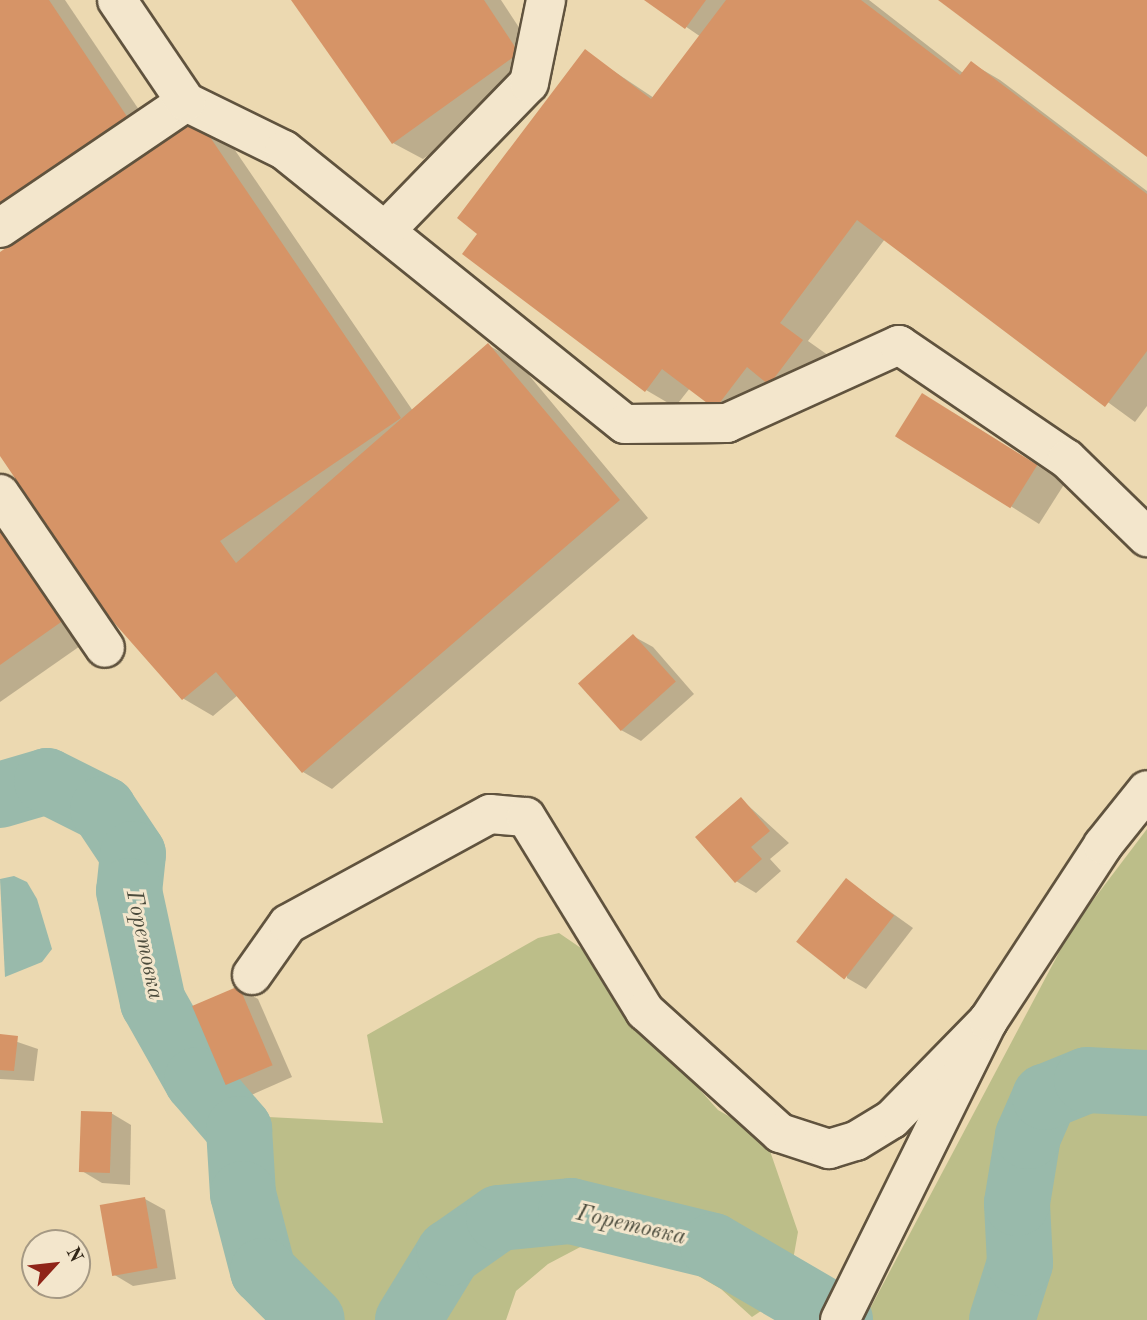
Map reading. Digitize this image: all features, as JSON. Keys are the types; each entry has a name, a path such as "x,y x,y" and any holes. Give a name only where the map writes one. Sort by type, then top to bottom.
{"street":[{"path":"117,0 186,102 284,150 625,424 727,423 900,345 1067,459 1147,537"},
{"path":"385,231 529,83 547,0"},
{"path":"0,228 186,102"},
{"path":"0,494 105,648"},
{"path":"840,1320 988,1021 1103,845 1147,790"},
{"path":"252,975 288,924 490,814 526,817 645,1011 792,1138 829,1149 856,1141 891,1119 988,1021"}],"green space":[{"path":"1147,829 1147,1320 864,1320 1072,928"},
{"path":"559,933 594,957 630,1012 718,1110 755,1131 770,1151 798,1232 787,1294 752,1317 721,1289 648,1247 586,1244 548,1264 516,1291 506,1320 333,1320 282,1273 273,1256 247,1116 383,1123 367,1035 538,938"}],"shaded area":[{"path":"14,876 27,882 37,899 52,949 42,962 5,977 0,879"}],"building":[{"path":"0,0 49,0 130,121 0,210"},
{"path":"291,0 484,0 519,53 392,144"},
{"path":"644,0 706,0 685,29"},
{"path":"726,0 861,0 960,75 971,61 1147,194 1147,351 1105,407 857,220 780,323 803,340 769,385 747,367 715,409 662,369 645,392 462,254 477,234 457,218 585,49 651,99"},
{"path":"938,0 1147,0 1147,157"},
{"path":"197,118 401,418 220,541 236,563 488,343 620,500 302,773 216,672 182,700 109,617 0,456 0,252"},
{"path":"922,393 1037,465 1010,508 895,436"},
{"path":"0,525 64,620 0,665"},
{"path":"633,634 676,682 621,731 578,684"},
{"path":"741,797 770,831 751,847 762,859 735,883 695,837"},
{"path":"846,878 894,916 844,979 796,942"},
{"path":"239,986 273,1065 226,1085 192,1006"},
{"path":"0,1034 18,1036 14,1071 0,1070"},
{"path":"81,1111 112,1112 110,1173 79,1172"},
{"path":"145,1197 158,1268 112,1276 100,1205"}],"waterway":[{"name":"Горетовка","path":"0,795 47,781 103,809 133,854 129,891 153,1002 197,1080 239,1129 243,1194 263,1271 312,1320"},
{"name":"Горетовка","path":"1002,1320 1020,1263 1017,1203 1028,1136 1045,1097 1087,1080 1147,1083"},
{"name":"Горетовка","path":"408,1320 449,1253 499,1218 571,1211 713,1246 840,1320"}]}
